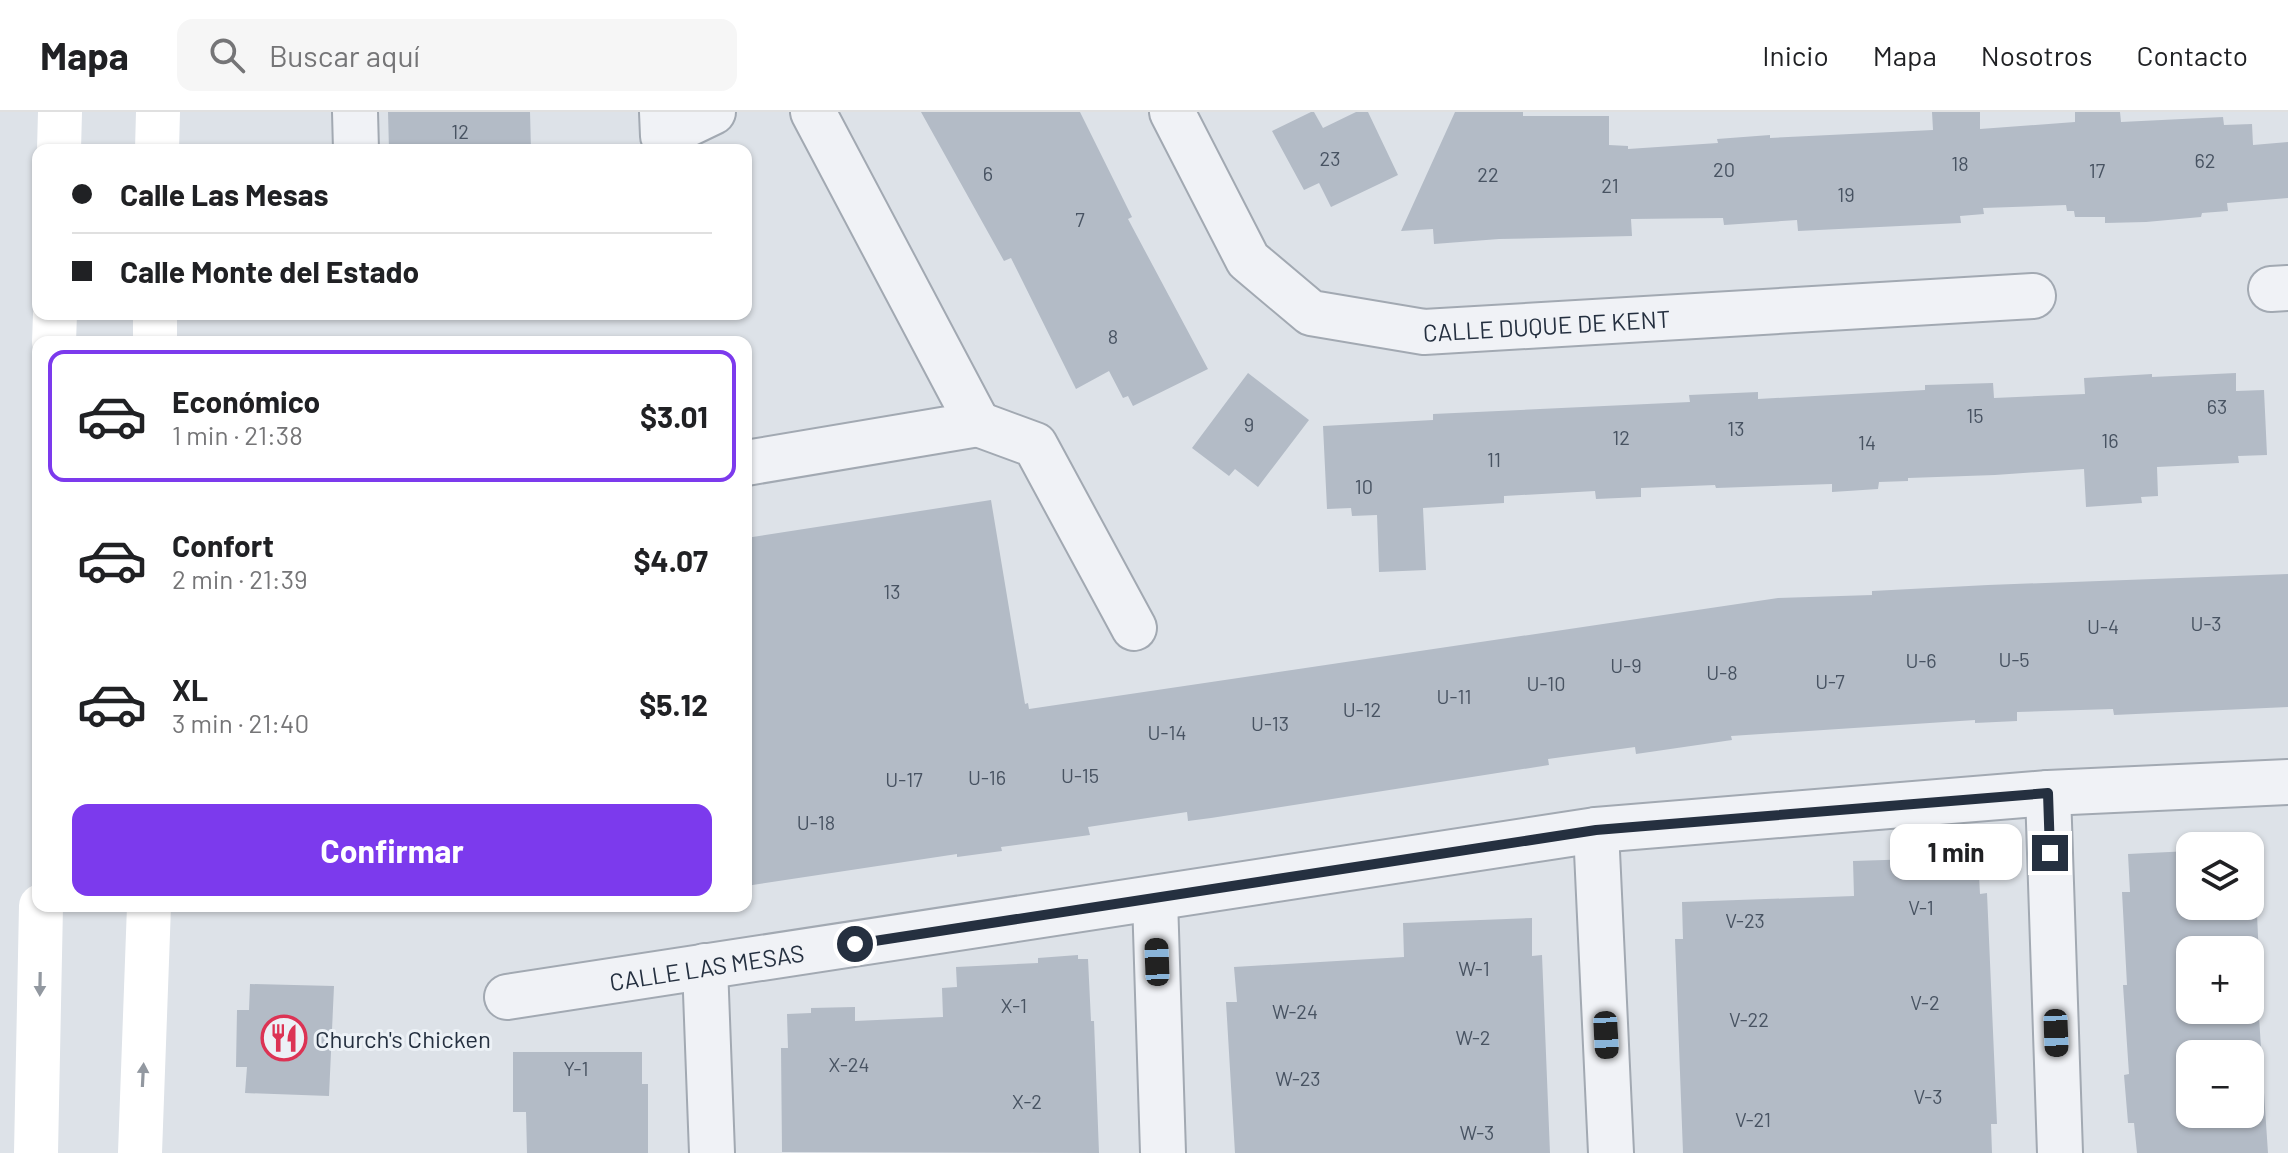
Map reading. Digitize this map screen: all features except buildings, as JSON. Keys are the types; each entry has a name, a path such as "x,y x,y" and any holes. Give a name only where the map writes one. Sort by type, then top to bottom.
{"main road":[{"path":"59,144 60,112"},
{"path":"157,144 158,112"},
{"path":"36,1153 41,912"},
{"path":"140,1153 149,912"}],"street":[{"path":"355,112 356,144"},
{"path":"662,112 663,136 713,112"},
{"path":"813,112 978,424"},
{"name":"CALLE DUQUE DE KENT","path":"1172,112 1248,260 1311,313 1424,332 2033,296"},
{"path":"752,462 978,424 1035,445 1134,628"},
{"name":"CALLE LAS MESAS","path":"507,997 1596,830 2048,793 2288,782"},
{"path":"2048,793 2060,1153"},
{"path":"1596,830 1611,1153"},
{"path":"1155,899 1163,1153"},
{"path":"705,966 712,1153"}],"place":[{"name":"Church's Chicken","path":"284,1038"}],"route":[{"path":"855,944 1596,830 2048,793 2050,853"}]}
